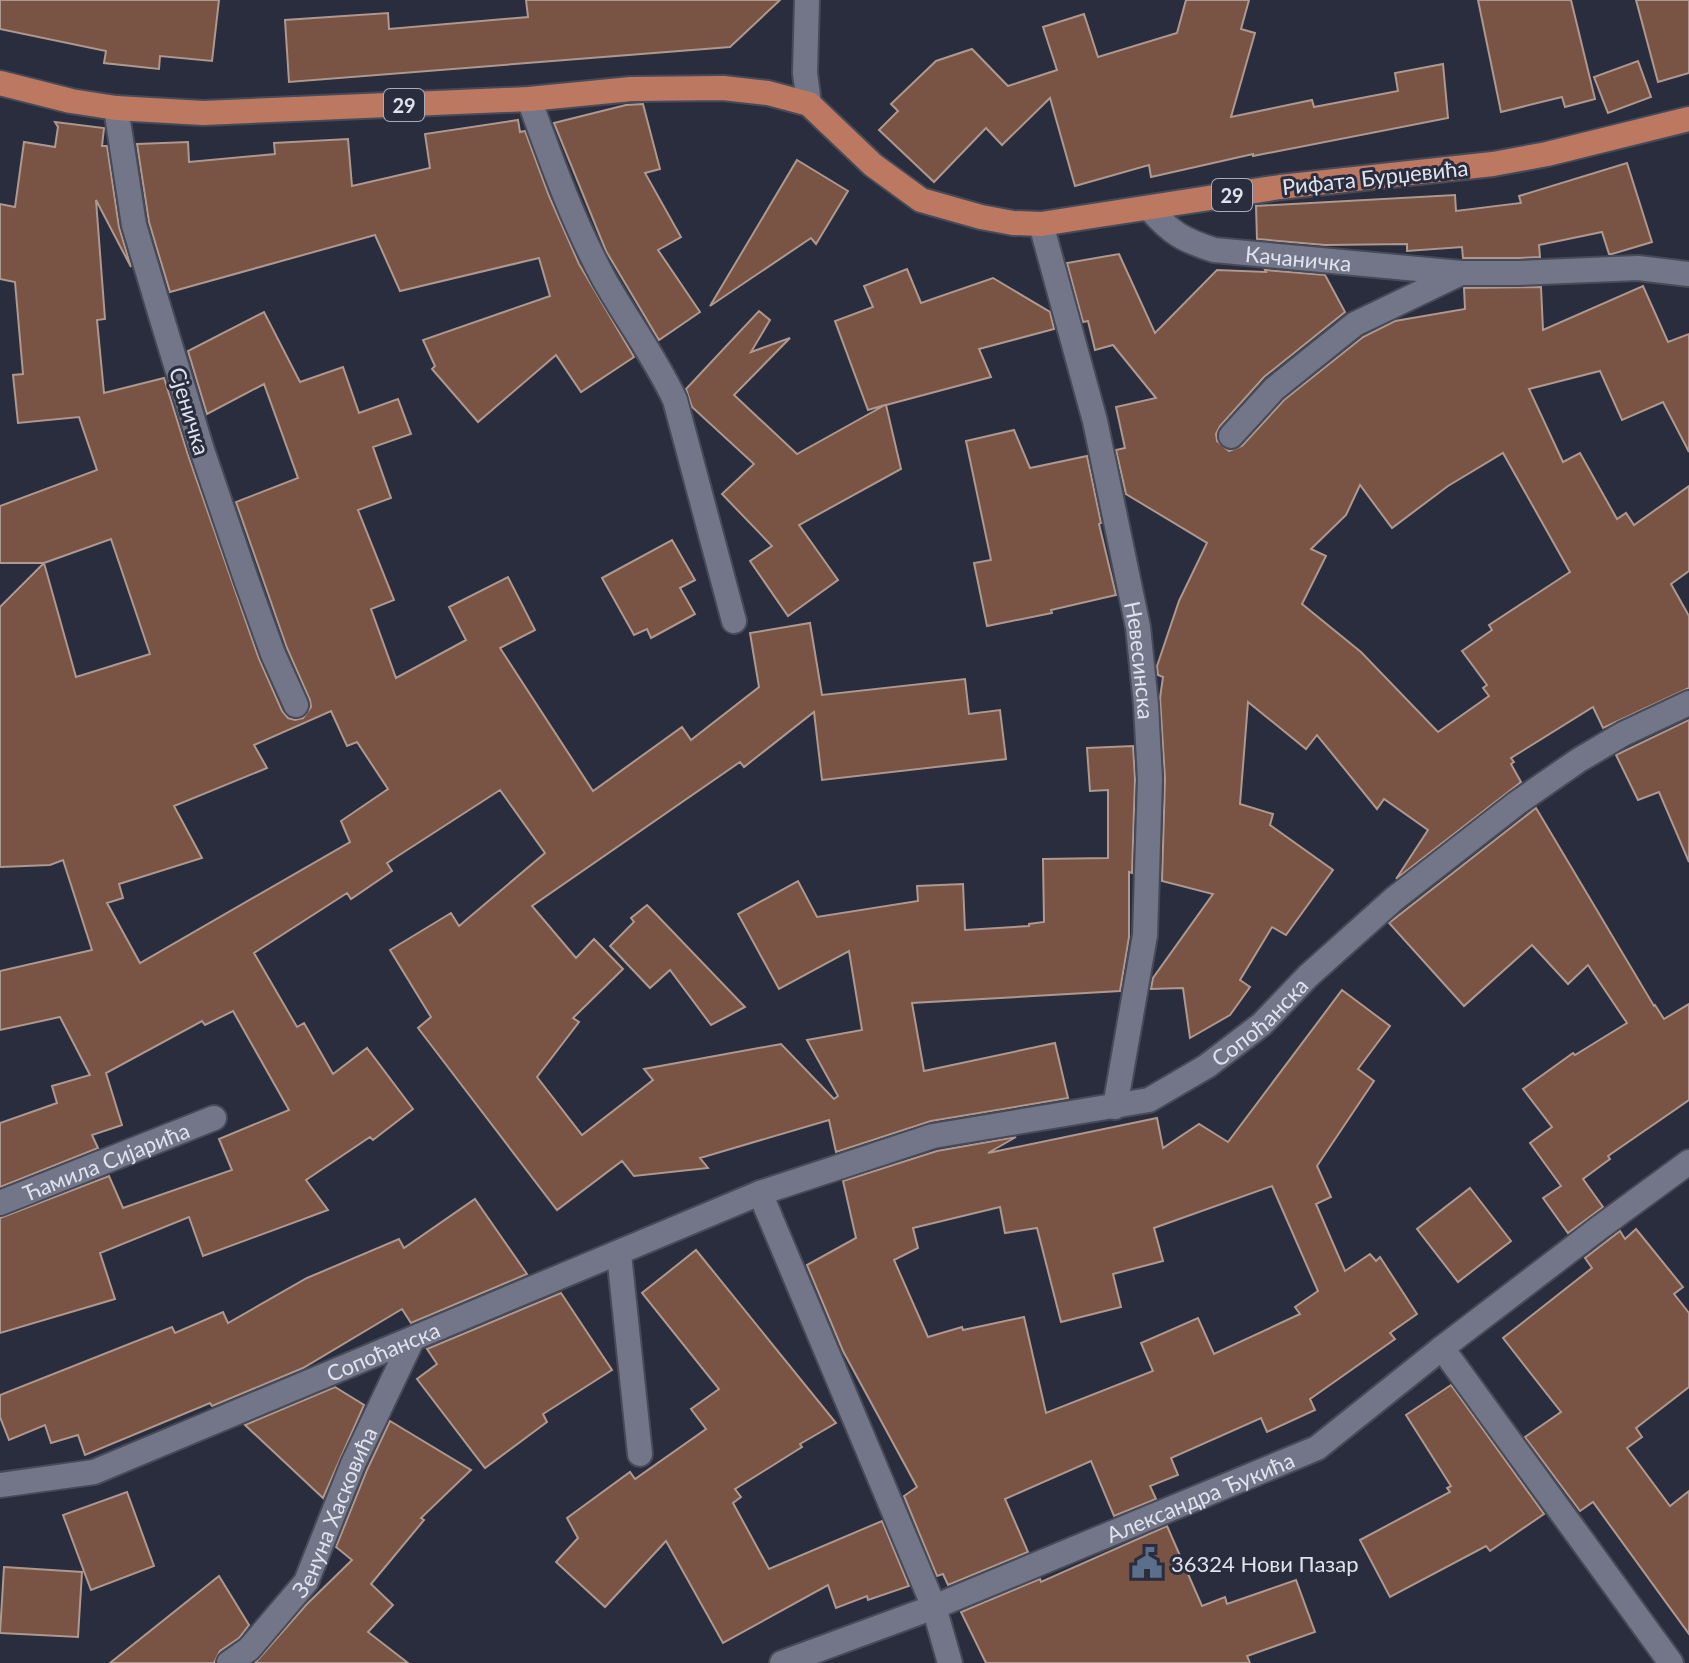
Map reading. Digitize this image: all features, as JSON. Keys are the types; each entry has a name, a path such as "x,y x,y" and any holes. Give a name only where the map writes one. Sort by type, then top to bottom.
{"main road":[{"name":"29","path":"0,83 71,101 116,108 203,113 529,99 631,89 723,88 768,93 809,104"},
{"name":"Рифата Бурџевића","path":"809,104 873,165 921,200 981,217 1041,224 1280,187 1493,164 1562,151 1689,119"}],"street":[{"path":"807,0 805,73 809,104"},
{"path":"529,99 579,230 605,280 661,370 675,400 734,621"},
{"name":"Сјеничка","path":"116,108 134,225 159,309 246,579 273,654 296,705"},
{"name":"Качаничка","path":"1150,209 1170,232 1188,242 1214,250 1461,273 1638,268 1689,274"},
{"name":"Невесинска","path":"1041,224 1095,421 1138,627 1146,705 1150,779 1145,935 1115,1107"},
{"name":"Качаничка","path":"1231,436 1274,389 1355,324 1461,273"},
{"name":"Сопоћанска","path":"0,1485 94,1472 760,1193 933,1136 1149,1100 1207,1066 1262,1024 1308,976 1394,899 1517,803 1623,734 1689,703"},
{"name":"Ћамила Сијарића","path":"0,1203 214,1118"},
{"name":"Александра Ђукића","path":"782,1663 934,1607 1317,1448 1442,1348 1689,1162"},
{"path":"760,1193 934,1607 950,1663"},
{"path":"619,1254 640,1454"},
{"name":"Зенуна Хасковића","path":"229,1663 249,1649 306,1582 353,1464 412,1340"},
{"path":"1442,1348 1671,1663"}],"building":[{"path":"0,0 219,0 212,61 160,56 159,69 104,63 106,51 0,29"},
{"path":"526,0 780,0 730,47 289,82 285,20 388,13 389,29 528,17"},
{"path":"1186,0 1249,0 1241,29 1255,33 1231,117 1312,100 1314,107 1398,91 1395,73 1443,64 1448,118 1253,154 1151,177 1149,165 1075,186 1050,98 1002,145 986,128 934,182 879,130 898,111 891,104 936,61 972,49 1008,86 1057,70 1043,27 1084,14 1098,57 1177,33"},
{"path":"1478,0 1571,0 1595,99 1565,107 1562,97 1501,112"},
{"path":"1636,0 1689,0 1689,73 1658,82"},
{"path":"1638,61 1651,97 1608,113 1594,77"},
{"path":"643,104 660,169 645,173 681,237 658,250 700,312 659,340 606,251 554,123 626,105"},
{"path":"518,120 520,132 525,131 579,264 634,357 581,392 556,355 478,422 432,369 435,366 423,340 550,296 539,258 400,291 375,235 170,292 149,222 137,144 188,142 189,162 275,154 274,143 348,139 352,186 430,168 425,134"},
{"path":"55,122 104,128 102,146 107,146 119,227 131,267 96,200 105,319 97,320 104,393 164,378 259,659 288,718 303,718 311,707 310,700 287,648 236,502 298,478 264,384 207,414 188,351 264,312 300,382 343,367 359,413 398,399 411,434 373,447 391,498 358,510 394,600 371,609 396,678 466,640 449,607 508,577 535,630 500,648 593,791 682,727 691,740 759,687 750,633 810,623 822,695 965,679 969,714 1000,710 1006,759 822,780 814,712 744,767 740,762 532,906 576,958 594,939 623,969 573,1018 579,1022 537,1077 582,1135 653,1080 644,1069 781,1044 834,1099 838,1096 807,1040 862,1030 849,951 779,989 738,914 798,881 817,917 918,901 917,886 963,884 965,930 1029,926 1044,922 1043,859 1108,858 1108,790 1090,791 1087,748 1133,746 1135,779 1132,873 1129,872 1129,937 1120,991 912,1003 924,1071 1055,1043 1068,1098 931,1121 836,1152 829,1120 700,1158 708,1168 634,1176 622,1161 557,1210 418,1028 431,1017 390,950 451,913 459,926 545,853 500,790 387,863 392,871 351,899 347,893 254,953 297,1027 304,1023 333,1074 367,1048 413,1109 373,1140 370,1137 306,1180 328,1210 203,1256 189,1217 100,1253 115,1299 0,1333 0,1218 109,1176 123,1208 232,1170 219,1139 289,1110 233,1011 205,1025 202,1021 106,1073 122,1125 92,1135 98,1148 0,1187 0,1123 57,1103 52,1086 90,1075 60,1017 0,1030 0,971 92,950 63,860 50,865 0,867 0,607 44,563 0,563 0,506 97,470 79,417 18,423 13,375 23,374 15,282 0,279 0,204 15,207 24,142 55,147 58,127","holes":["111,539 150,654 76,677 44,563","331,711 347,746 357,742 388,789 341,821 350,842 140,963 107,903 123,898 119,884 202,858 174,806 267,768 254,745"]},
{"path":"797,160 848,191 816,244 811,238 710,306"},
{"path":"1627,163 1652,242 1612,254 1609,254 1602,232 1539,245 1540,257 1519,258 1463,258 1462,247 1407,251 1407,244 1325,245 1257,239 1256,206 1455,195 1456,211 1521,203 1519,196"},
{"path":"1119,254 1155,333 1217,270 1325,275 1345,312 1264,377 1220,426 1217,441 1229,451 1242,446 1284,400 1363,337 1395,321 1465,309 1464,288 1541,287 1543,330 1643,286 1668,342 1689,334 1689,452 1663,402 1622,420 1600,371 1529,389 1563,462 1580,453 1617,519 1626,513 1634,525 1689,486 1689,571 1671,584 1689,616 1689,688 1603,728 1593,707 1511,758 1521,782 1396,879 1428,830 1384,799 1377,809 1317,735 1306,749 1248,702 1240,804 1273,814 1270,825 1333,870 1286,935 1272,927 1240,980 1250,987 1230,1015 1190,1038 1183,988 1151,989 1153,978 1213,894 1162,881 1165,779 1160,698 1163,677 1158,675 1157,666 1179,601 1207,543 1126,494 1116,450 1125,448 1116,407 1156,398 1113,345 1095,350 1088,321 1083,322 1067,263","holes":["1503,453 1570,572 1489,625 1492,630 1462,651 1487,685 1483,688 1489,696 1438,732 1361,652 1302,604 1326,556 1311,549 1346,515 1360,485 1392,528 1448,486"]},
{"path":"907,269 921,303 993,278 1050,312 1054,329 979,349 991,377 886,405 901,469 799,525 838,580 788,616 750,561 772,546 722,494 754,464 692,407 686,389 759,311 770,320 751,352 790,338 734,395 797,454 885,405 868,410 835,321 873,307 864,286"},
{"path":"1014,430 1030,468 1087,456 1116,595 1051,610 1052,613 987,626 974,563 991,560 966,441"},
{"path":"672,540 695,580 680,588 695,614 651,638 647,629 634,635 602,578"},
{"path":"1689,720 1689,862 1659,792 1638,800 1616,755"},
{"path":"1536,808 1664,1019 1689,1004 1689,1100 1608,1156 1610,1159 1583,1179 1603,1207 1568,1233 1543,1198 1561,1186 1530,1143 1552,1127 1523,1089 1573,1053 1575,1055 1627,1023 1588,965 1568,984 1532,945 1464,1006 1389,923"},
{"path":"647,905 745,1007 711,1025 670,970 650,988 610,946 634,922 631,918"},
{"path":"1342,990 1390,1026 1358,1069 1374,1081 1317,1166 1331,1197 1316,1204 1345,1271 1370,1254 1376,1261 1380,1257 1417,1314 1390,1333 1395,1339 1310,1399 1315,1410 1267,1432 1261,1418 1171,1458 1178,1475 1150,1486 1156,1499 1114,1516 1091,1461 1005,1499 1028,1552 948,1585 943,1574 937,1576 904,1496 917,1487 843,1351 807,1265 856,1238 843,1181 937,1151 1016,1137 988,1153 1157,1118 1163,1148 1199,1124 1228,1142","holes":["1272,1186 1318,1291 1295,1307 1300,1314 1214,1354 1198,1318 1141,1343 1153,1371 1046,1413 1024,1317 963,1330 962,1327 928,1337 894,1260 918,1248 913,1228 1000,1207 1005,1233 1037,1228 1061,1322 1121,1307 1113,1274 1163,1261 1154,1228"]},
{"path":"1470,1188 1511,1241 1458,1282 1417,1229"},
{"path":"475,1199 527,1274 411,1323 402,1309 303,1368 85,1455 78,1435 51,1443 45,1425 9,1440 0,1417 0,1395 172,1327 175,1333 223,1312 228,1323 307,1278 399,1239 404,1248"},
{"path":"1636,1229 1683,1287 1674,1294 1689,1313 1689,1387 1636,1428 1642,1437 1627,1448 1670,1506 1689,1491 1689,1634 1593,1502 1580,1511 1525,1437 1561,1412 1503,1338 1592,1268 1585,1258 1620,1231 1625,1239"},
{"path":"696,1250 836,1423 735,1489 741,1497 733,1503 769,1569 882,1521 909,1586 868,1600 867,1596 836,1608 828,1585 723,1643 666,1541 605,1607 556,1562 578,1538 567,1518 630,1472 635,1479 706,1429 691,1409 719,1389 642,1293"},
{"path":"561,1293 612,1370 543,1414 547,1422 485,1468 417,1379 437,1364 427,1349"},
{"path":"1451,1385 1544,1514 1490,1551 1486,1546 1390,1597 1360,1540 1450,1492 1447,1488 1451,1486 1406,1415"},
{"path":"335,1387 364,1405 323,1498 245,1425"},
{"path":"390,1421 471,1470 421,1518 424,1520 371,1584 393,1605 368,1632 408,1663 255,1663 306,1605 352,1560 336,1547"},
{"path":"127,1492 154,1566 91,1590 63,1515"},
{"path":"1167,1526 1202,1606 1225,1597 1227,1604 1296,1580 1315,1632 1247,1656 1250,1663 986,1663 961,1612 1040,1579 1041,1582"},
{"path":"4,1567 82,1572 78,1637 0,1633"},
{"path":"219,1576 249,1625 239,1638 220,1651 214,1663 110,1663"}],"place":[{"name":"36324 Нови Пазар","path":"1147,1563"}]}
